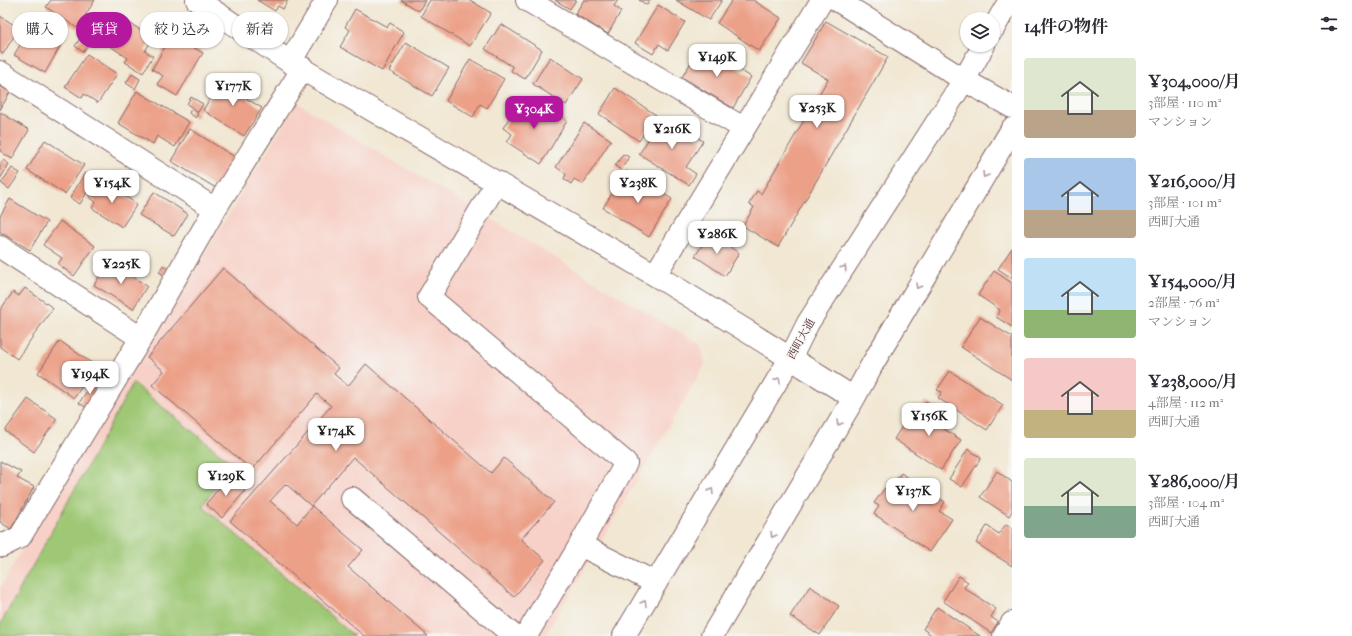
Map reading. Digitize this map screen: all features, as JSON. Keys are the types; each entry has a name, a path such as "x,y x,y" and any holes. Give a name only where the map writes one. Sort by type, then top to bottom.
{"street":[{"path":"196,0 297,65 655,274 854,398"},
{"path":"0,544 2,546 20,537 141,338 297,65 327,0"},
{"path":"527,0 743,128"},
{"path":"655,274 822,0"},
{"path":"837,0 964,80 1012,107"},
{"path":"1000,17 1010,0"},
{"name":"西町大通","path":"624,636 790,359 808,324 964,80 980,52"},
{"path":"0,72 215,209"},
{"path":"712,636 854,398 873,363 1006,153 1012,129"},
{"path":"497,182 429,297 626,463 580,545 526,636"},
{"path":"0,247 141,338"},
{"path":"352,498 514,636"},
{"path":"580,545 656,583"},
{"path":"1004,636 1012,623"}],"shaded area":[{"path":"297,103 701,345 705,365 545,636 0,636 0,588 21,551"}],"green space":[{"path":"133,383 234,465 202,505 354,636 0,636 0,625"}],"building":[{"path":"51,0 95,0 87,12 76,12 76,27 68,22 68,12 53,12 46,7"},
{"path":"257,0 288,0 283,9 278,6 275,11"},
{"path":"401,0 425,0 419,11"},
{"path":"430,0 470,0 491,13 470,46 421,16"},
{"path":"555,0 576,0 570,9"},
{"path":"584,0 618,0 614,6 621,11 608,34 575,14"},
{"path":"639,0 650,0 647,5"},
{"path":"676,0 722,0 709,20"},
{"path":"732,0 753,0 781,18 759,51 717,23"},
{"path":"658,5 685,22 668,50 659,44 653,54 635,43"},
{"path":"355,9 387,27 390,23 404,32 382,71 340,47 350,30 345,27"},
{"path":"0,16 12,24 12,39 3,54 0,52"},
{"path":"826,21 888,57 778,247 743,226 754,207 749,204 757,191 761,194 828,79 801,63"},
{"path":"501,24 542,50 525,79 511,71 513,67 485,49"},
{"path":"132,25 140,30 140,48 147,48 145,51 153,56 143,73 125,62 128,58 113,48 132,48"},
{"path":"406,42 449,68 432,96 389,71"},
{"path":"18,48 59,48 45,73 14,55"},
{"path":"78,48 86,48 83,52"},
{"path":"164,48 194,48 203,53 177,96 157,84 163,76 152,69"},
{"path":"708,50 751,77 733,108 682,77 698,51 705,55"},
{"path":"87,54 117,74 98,103 84,94 82,98 65,87"},
{"path":"550,57 583,79 566,105 533,84"},
{"path":"470,59 504,79 487,108 480,104 473,117 446,101"},
{"path":"132,74 140,79 135,89 126,83"},
{"path":"223,78 250,95 247,99 262,108 244,136 203,110"},
{"path":"0,86 10,92 0,110"},
{"path":"615,88 656,115 639,141 599,114"},
{"path":"137,91 189,122 175,147 157,136 153,144 118,123"},
{"path":"191,97 203,104 198,112 187,104"},
{"path":"534,100 567,121 541,164 507,142 512,134 503,128 519,102 529,108"},
{"path":"191,109 198,113 196,118 189,113"},
{"path":"0,112 29,130 12,159 0,151"},
{"path":"660,121 671,128 674,123 703,141 686,167 696,174 689,185 639,154"},
{"path":"584,123 611,140 583,184 574,179 571,184 564,179 566,174 556,167"},
{"path":"190,129 235,157 216,188 171,161"},
{"path":"45,140 84,165 65,194 27,170"},
{"path":"623,154 629,157 621,170 615,166"},
{"path":"3,160 9,164 0,179 0,164"},
{"path":"12,168 20,173 9,189 1,183"},
{"path":"626,171 672,199 649,237 603,208"},
{"path":"85,173 95,179 80,204 70,198"},
{"path":"100,180 137,204 122,227 92,208 96,202 89,197"},
{"path":"154,192 188,214 174,236 139,215"},
{"path":"10,199 47,222 30,250 0,232 0,216"},
{"path":"60,221 95,246 74,276 58,264 62,258 43,245"},
{"path":"710,234 739,253 725,276 695,256"},
{"path":"1012,248 1012,278 998,269"},
{"path":"109,261 147,286 133,309 94,285"},
{"path":"163,265 168,269 164,275 159,272"},
{"path":"223,268 339,368 334,374 348,386 366,364 491,473 504,458 554,502 521,539 545,560 514,597 353,457 311,506 286,484 270,501 297,524 312,506 363,550 348,567 428,636 364,636 230,521 331,406 317,394 252,470 152,385 164,371 147,357"},
{"path":"994,271 1012,283 1012,327 996,317 1000,310 978,295"},
{"path":"25,288 53,308 17,359 0,347 0,310 13,292 19,296"},
{"path":"980,317 1012,337 1012,380 961,347"},
{"path":"60,341 96,366 74,398 38,373"},
{"path":"950,371 1003,405 987,430 938,398 942,392 937,390"},
{"path":"93,382 101,388 87,408 79,403"},
{"path":"28,399 57,419 34,452 5,431"},
{"path":"926,401 946,414 938,425 961,440 941,470 894,439 910,414 924,423 929,414 921,409"},
{"path":"968,449 981,458 962,487 949,479"},
{"path":"0,461 21,472 17,478 34,487 11,529 0,522"},
{"path":"997,471 1012,482 1012,511 1009,516 980,497"},
{"path":"901,473 945,502 939,511 952,519 930,552 874,514 879,506 874,503 885,488 890,491"},
{"path":"229,476 245,491 222,518 206,504"},
{"path":"1006,524 1012,528 1012,566 976,543 987,526 999,534"},
{"path":"959,576 968,582 964,588 996,609 991,617 998,622 991,633 943,601"},
{"path":"810,586 839,606 820,635 790,616"},
{"path":"937,607 980,636 933,636 923,629"}]}
